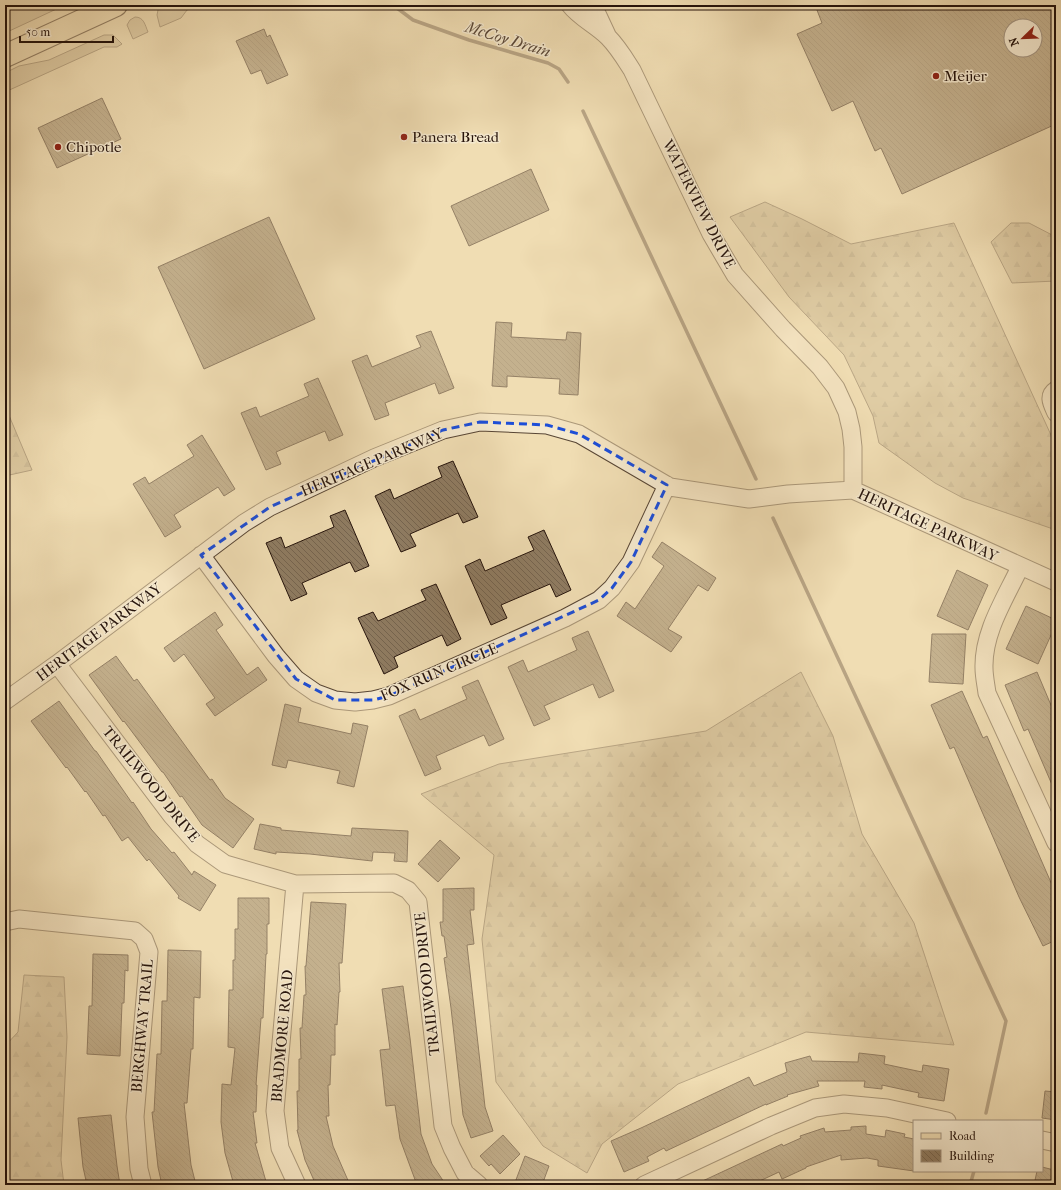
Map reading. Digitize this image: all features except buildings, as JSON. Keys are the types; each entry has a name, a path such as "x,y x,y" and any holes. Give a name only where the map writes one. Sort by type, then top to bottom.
{"main road":[{"path":"72,26 88,5"},
{"path":"5,56 116,5"}],"street":[{"name":"WATERVIEW DRIVE","path":"570,5 585,20 607,37 620,52 632,70 712,234 735,275 783,329 820,367 836,388 847,412 851,429 853,447 853,490"},
{"name":"WATERVIEW DRIVE","path":"593,5 607,37"},
{"path":"1056,390 1050,397 1056,413"},
{"name":"HERITAGE PARKWAY","path":"5,701 244,523 270,507 374,458 443,430 480,422 547,425 579,434 670,487 749,499 788,494 853,490 1056,582"},
{"name":"FOX RUN CIRCLE","path":"201,555 276,656 296,679 316,692 335,700 355,702 373,700 404,690 565,618 599,600 612,588 631,562 667,485"},
{"path":"1020,567 991,628 986,644 984,668 987,693 1056,843"},
{"name":"TRAILWOOD DRIVE","path":"56,664 172,816 198,844 224,864 296,884 394,883 408,890 418,902 443,1126 452,1148 465,1172 479,1185"},
{"name":"BRADMORE ROAD","path":"296,884 275,1111 280,1148 297,1185"},
{"name":"BERGHWAY TRAIL","path":"5,922 19,919 135,931 144,939 149,952 135,1117 143,1185"},
{"path":"644,1185 770,1126 815,1108 844,1104 887,1108 942,1120"},
{"path":"1043,1140 1056,1143"}],"highlighted area":[{"path":"480,422 547,425 579,434 667,485 631,562 612,588 599,600 389,696 373,700 335,700 296,679 201,555 270,507 443,430"}],"green space":[{"path":"5,5 65,5 5,33"},
{"path":"159,5 197,5 187,10 181,18 160,27 157,15"},
{"path":"135,17 142,20 148,32 133,39 127,25 130,20"},
{"path":"104,35 113,35 122,44 117,47 104,47 5,92 5,73 19,66 49,60"},
{"path":"765,202 851,244 954,223 1056,446 1056,530 963,498 935,483 879,443 873,416 844,355 789,297 730,217"},
{"path":"1011,223 1029,223 1056,237 1056,281 1012,283 991,242"},
{"path":"5,406 32,470 5,476"},
{"path":"801,672 833,736 862,834 914,923 954,1045 806,1032 678,1084 602,1144 587,1173 543,1146 496,1082 482,939 494,855 421,794 499,764 706,731"},
{"path":"24,975 64,977 67,1037 61,1160 64,1185 5,1185 5,1046 18,1032"}],"waterway":[{"name":"McCoy Drain","path":"393,5 413,20 469,40 548,63 559,69 568,82"},
{"path":"583,111 756,479"},
{"path":"773,518 1006,1021 986,1113"},
{"path":"970,1185 974,1172"}],"place":[{"name":"Meijer","path":"936,76"},
{"name":"Panera Bread","path":"404,137"},
{"name":"Chipotle","path":"58,147"}]}
